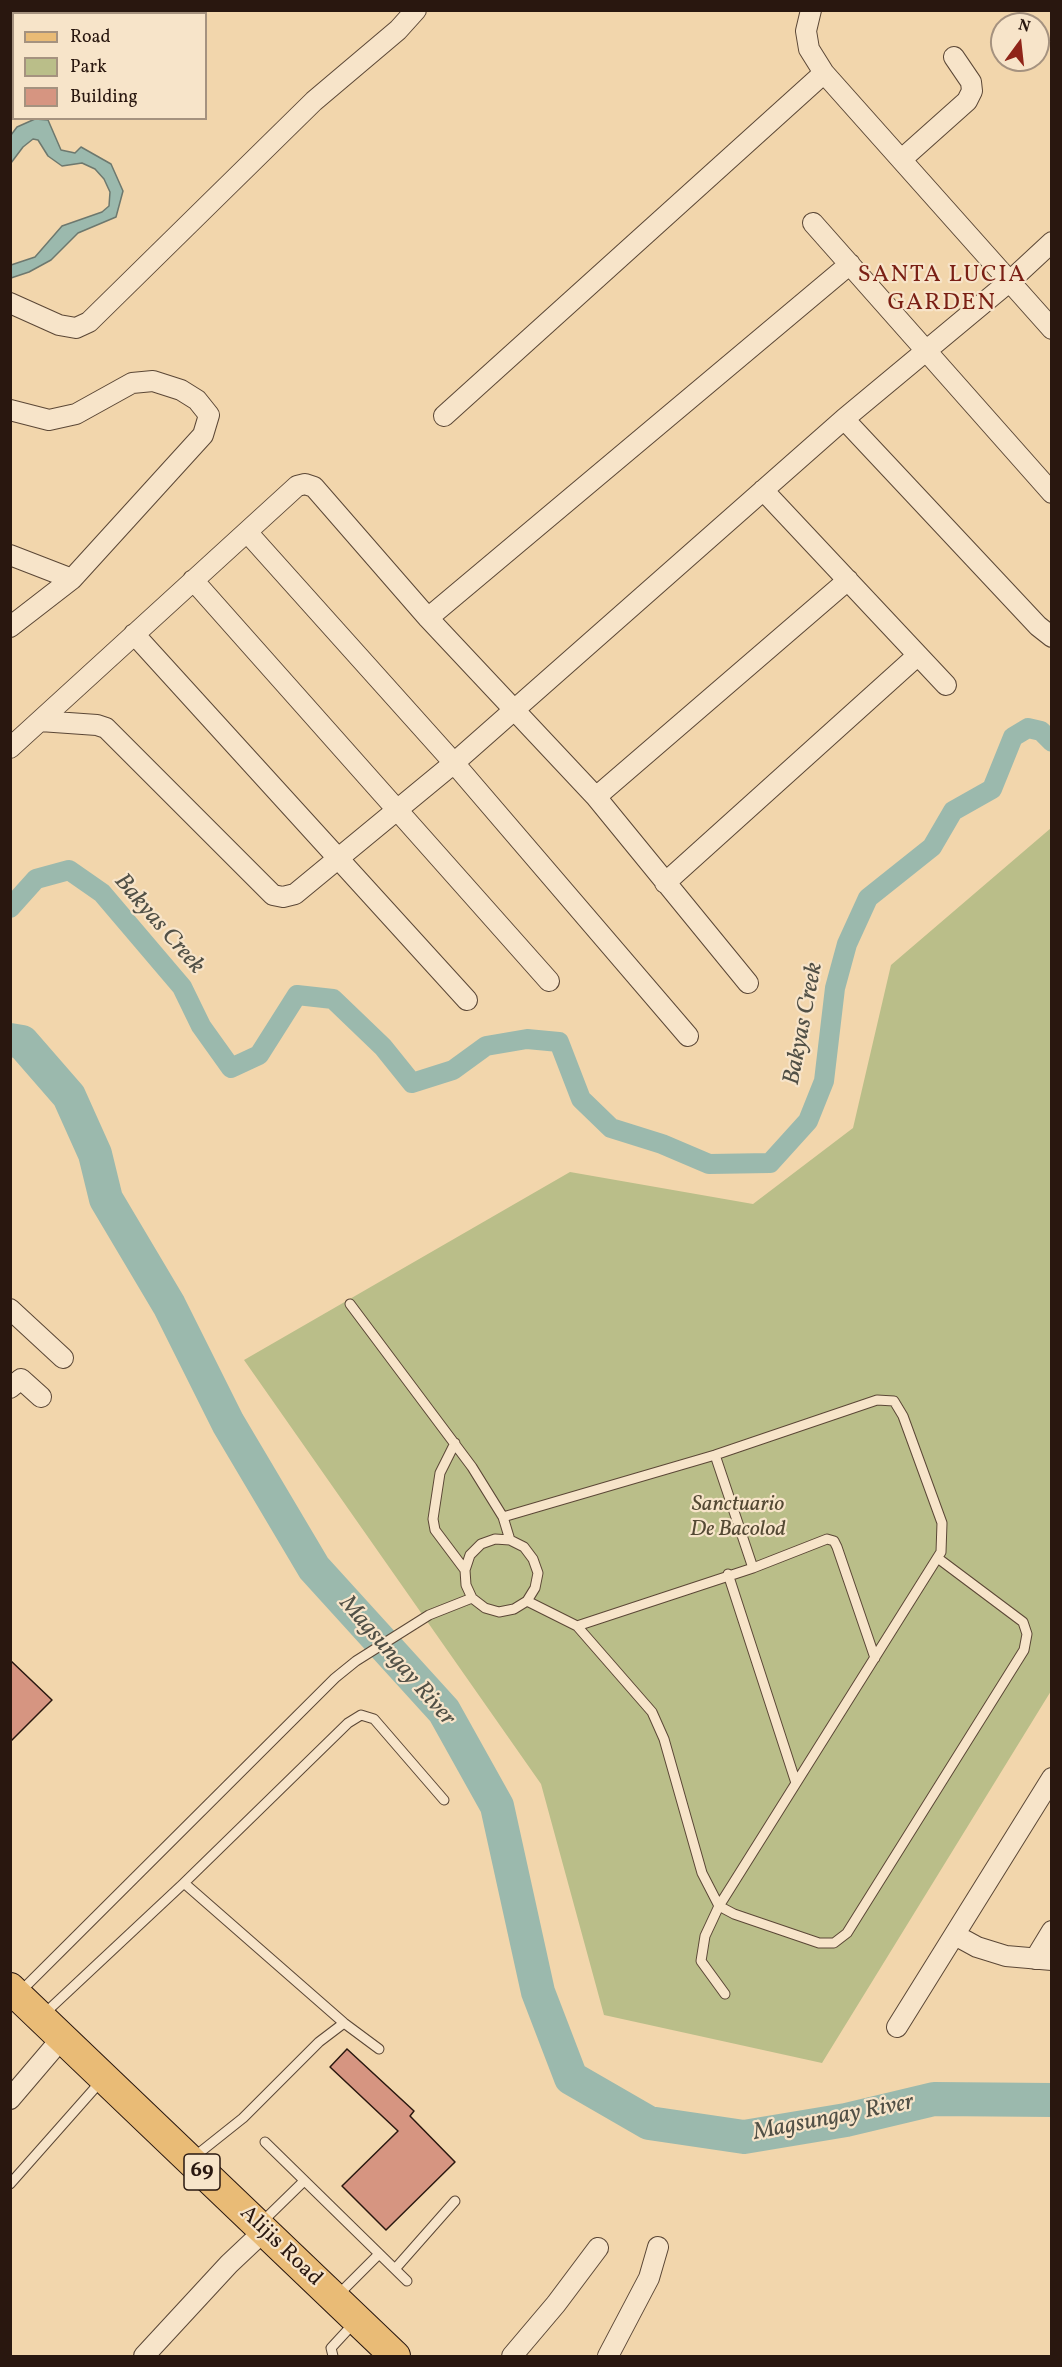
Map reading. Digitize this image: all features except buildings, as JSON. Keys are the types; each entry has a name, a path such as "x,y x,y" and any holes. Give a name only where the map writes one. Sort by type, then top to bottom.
{"main road":[{"name":"Alijis Road","path":"14,1991 395,2356"}],"street":[{"path":"10,303 60,326 76,328 90,322 314,101 416,10"},
{"path":"812,10 806,32 809,49 824,73 1052,329"},
{"path":"902,159 968,101 972,91 971,82 954,57"},
{"path":"444,416 824,73"},
{"path":"813,223 1052,493"},
{"path":"40,721 97,725 106,728 273,895 283,897 295,894 454,763 844,419 924,350 1010,281 1052,242"},
{"path":"428,618 850,264"},
{"path":"10,410 49,420 76,414 132,383 153,381 181,390 197,400 209,415 203,435 72,579 10,627"},
{"path":"844,419 1038,626 1052,637"},
{"path":"10,748 297,486 305,484 314,487 428,618 596,797 748,983"},
{"path":"763,490 946,685"},
{"path":"247,532 454,763 688,1036"},
{"path":"10,555 72,579"},
{"path":"193,580 396,812 549,981"},
{"path":"596,797 848,580"},
{"path":"134,634 336,860 467,1000"},
{"path":"665,883 917,656"},
{"path":"10,1309 63,1358"},
{"path":"10,1388 21,1379 41,1397"},
{"path":"897,2026 1052,1778"},
{"path":"955,1935 977,1947 1006,1956 1043,1960 1052,1931"},
{"path":"10,2099 62,2038"},
{"path":"144,2356 261,2229"},
{"path":"608,2356 645,2286 658,2247"},
{"path":"512,2356 556,2304 598,2248"}],"lane":[{"path":"350,1304 455,1443 503,1517 510,1540"},
{"path":"503,1517 715,1455 877,1400 894,1401 903,1416 942,1522 943,1542 939,1559 719,1906 705,1936 701,1961 725,1994"},
{"path":"455,1443 440,1473 433,1519 435,1530 465,1570"},
{"path":"715,1455 753,1568"},
{"path":"495,1539 510,1540 524,1547 536,1566 535,1588 527,1601 514,1609 499,1612 484,1608 472,1598 465,1585 465,1570 470,1555 481,1544 495,1539"},
{"path":"577,1626 728,1574 753,1568 826,1539 834,1541 875,1659"},
{"path":"527,1601 577,1626 652,1712 664,1739 702,1873 719,1906 734,1914 819,1943 834,1943 847,1933 1024,1650 1027,1634 1023,1622 939,1559"},
{"path":"728,1574 796,1783"},
{"path":"14,1991 335,1678 356,1661 429,1615 472,1598"},
{"path":"40,2018 184,1883 348,1723 361,1715 374,1719 444,1800"},
{"path":"184,1883 344,2023 379,2049"},
{"path":"190,2161 251,2110 319,2042 344,2023"},
{"path":"10,2184 104,2079"},
{"path":"265,2142 303,2182 407,2281"},
{"path":"261,2229 303,2182"},
{"path":"395,2269 454,2201"},
{"path":"334,2298 379,2253"},
{"path":"333,2356 331,2348 357,2320"}],"green space":[{"name":"Sanctuario De Bacolod","path":"1051,828 1051,1691 822,2063 604,2015 541,1784 244,1360 570,1172 753,1204 853,1128 891,965"}],"shaded area":[{"path":"33,120 48,120 61,150 75,153 81,147 111,164 123,191 116,217 78,233 51,260 29,272 11,278 11,265 35,257 62,226 102,212 109,206 110,192 104,179 95,169 82,163 62,166 48,156 38,140 33,139 23,147 11,163 11,135 17,127"}],"waterway":[{"name":"Bakyas Creek","path":"10,908 36,879 69,870 102,893 182,987 201,1026 231,1068 259,1055 297,995 333,999 383,1047 412,1083 453,1070 486,1046 527,1039 559,1042 581,1099 611,1128 662,1144 709,1164 770,1163 808,1121 824,1081 835,988 847,944 868,898 932,847 953,811 992,789 1013,737 1028,728 1041,731 1052,742"},
{"name":"Magsungay River","path":"10,1040 22,1042 69,1096 95,1154 106,1199 169,1305 228,1423 314,1568 444,1711 497,1806 538,1992 571,2078 649,2123 744,2137 846,2120 934,2099 1052,2100"}],"district":[{"name":"SANTA LUCIA GARDEN","path":"942,291"}]}
